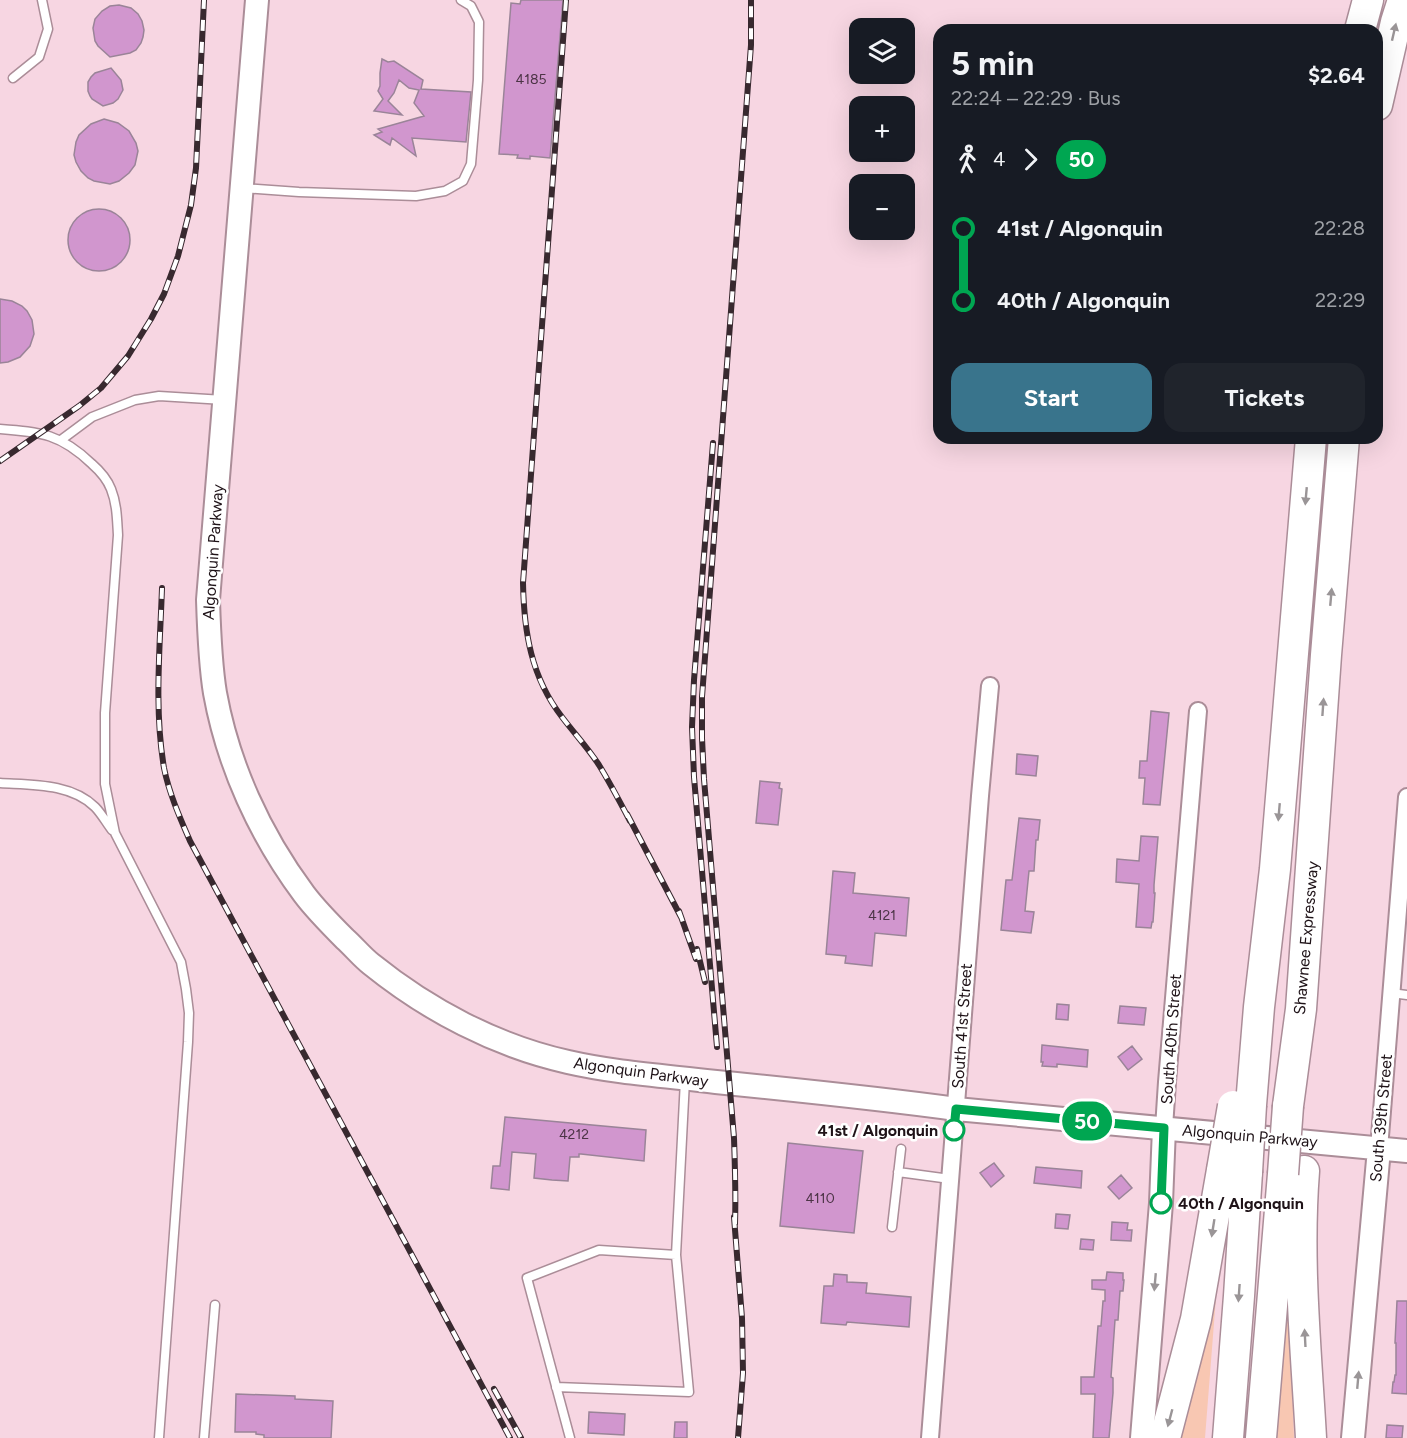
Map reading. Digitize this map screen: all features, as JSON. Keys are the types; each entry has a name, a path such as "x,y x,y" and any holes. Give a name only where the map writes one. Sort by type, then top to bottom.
{"highway":[{"path":"1362,24 1368,0"},
{"path":"1383,79 1403,0"},
{"path":"1164,1438 1234,1171 1242,1106 1259,1007 1275,869 1310,444"},
{"name":"Shawnee Expressway","path":"1261,1438 1294,1172 1294,1106 1344,444"},
{"path":"1228,1438 1239,1296 1234,1171"},
{"path":"1294,1172 1301,1208 1301,1276 1311,1438"}],"street":[{"name":"Algonquin Parkway","path":"257,0 208,600 208,625 215,692 236,768 255,813 279,857 304,894 332,926 370,963 442,1013 484,1035 566,1062 613,1071 894,1100 956,1109 1407,1151"},
{"name":"South 41st Street","path":"930,1438 990,686"},
{"name":"South 40th Street","path":"1142,1438 1161,1203 1169,1059 1198,711"},
{"name":"South 39th Street","path":"1353,1438 1379,1149 1399,994 1407,797"}],"lane":[{"path":"13,78 39,57 48,29 42,0"},
{"path":"241,188 417,196 445,191 463,181 471,164 478,80 479,22 471,6 461,0"},
{"path":"61,440 92,417 135,400 159,396 224,400"},
{"path":"0,429 41,433 61,440 78,450 101,472 111,488 117,511 118,535 105,713 104,765 105,784 115,833"},
{"path":"0,783 59,788 81,796 94,806 115,833 181,962 189,1013 188,1042 159,1438"},
{"path":"556,1387 689,1392 675,1254 685,1078"},
{"path":"892,1227 901,1149"},
{"path":"898,1172 950,1179"},
{"path":"570,1438 527,1278 599,1250 675,1254"},
{"path":"204,1438 215,1305"}],"shaded area":[{"path":"1223,1208 1205,1438 1176,1438"},
{"path":"1286,1322 1290,1322 1294,1438 1277,1438"}],"building":[{"path":"521,0 563,0 550,158 530,156 530,159 517,158 518,155 499,154 511,3 520,4"},
{"path":"119,5 131,8 138,14 144,30 143,37 136,50 110,57 95,41 93,28 95,19 102,11 110,6"},
{"path":"382,59 388,62 394,61 423,80 421,89 471,92 466,142 412,138 416,156 392,138 390,145 374,135 382,132 378,129 424,116 414,103 419,90 409,88 399,80 388,101 402,115 374,111 383,99 378,91"},
{"path":"111,68 121,80 123,90 113,103 103,106 90,96 88,82 95,73"},
{"path":"104,119 118,123 129,131 138,151 135,165 129,173 119,181 110,184 88,178 81,171 74,155 79,135 91,124"},
{"path":"93,209 105,209 121,218 128,228 130,240 128,252 121,262 105,271 93,271 82,266 73,257 68,246 68,234 73,223 82,214"},
{"path":"0,299 12,301 27,311 32,320 34,334 30,346 20,357 0,363"},
{"path":"1151,711 1169,713 1160,805 1143,804 1145,778 1139,778 1140,761 1147,761"},
{"path":"1017,754 1038,756 1036,776 1016,774"},
{"path":"760,781 780,783 779,788 782,789 778,825 756,823"},
{"path":"1019,818 1040,820 1034,871 1029,871 1025,911 1034,912 1031,933 1001,930 1006,880 1012,880"},
{"path":"1141,836 1158,837 1151,928 1136,927 1139,884 1116,882 1117,859 1139,861"},
{"path":"833,871 855,873 853,893 909,898 906,936 875,933 872,966 845,963 846,956 826,954"},
{"path":"1057,1004 1069,1005 1068,1020 1056,1019"},
{"path":"1120,1006 1146,1008 1144,1025 1118,1023"},
{"path":"1042,1045 1088,1050 1087,1067 1057,1064 1057,1067 1042,1066"},
{"path":"1132,1046 1142,1059 1128,1070 1118,1057"},
{"path":"505,1117 646,1130 644,1161 579,1154 579,1157 570,1157 568,1181 552,1180 534,1178 536,1154 512,1152 509,1190 491,1188 493,1166 500,1166"},
{"path":"788,1143 863,1151 854,1233 780,1226"},
{"path":"994,1163 1004,1176 991,1187 980,1173"},
{"path":"1036,1167 1082,1171 1081,1188 1034,1183"},
{"path":"1121,1175 1132,1188 1119,1199 1108,1187"},
{"path":"1056,1214 1070,1215 1068,1229 1055,1228"},
{"path":"1112,1222 1128,1223 1127,1230 1132,1230 1131,1241 1111,1240"},
{"path":"1081,1239 1094,1240 1093,1250 1080,1249"},
{"path":"1107,1272 1123,1273 1124,1280 1123,1291 1120,1291 1118,1320 1115,1320 1109,1438 1093,1438 1095,1394 1081,1394 1081,1377 1094,1377 1098,1326 1101,1326 1103,1301 1105,1301 1105,1290 1092,1289 1092,1280 1106,1280"},
{"path":"834,1274 847,1275 847,1282 867,1283 866,1293 911,1297 909,1327 847,1322 846,1325 821,1323 824,1286 833,1286"},
{"path":"1397,1301 1407,1301 1407,1394 1392,1393 1396,1375"},
{"path":"236,1394 295,1396 295,1399 333,1401 331,1438 264,1438 264,1435 256,1434 256,1432 235,1432"},
{"path":"589,1412 625,1414 624,1435 588,1433"},
{"path":"675,1422 687,1422 687,1438 674,1438"},
{"path":"1387,1425 1403,1426 1402,1438 1386,1438"}],"railway":[{"path":"0,461 101,388 128,356 164,294 178,256 191,205 196,168 204,0"},
{"path":"566,0 523,583 525,619 536,670 551,702 599,765 630,821"},
{"path":"735,1224 734,1138 704,779 702,697 751,45 751,0"},
{"path":"713,443 692,727 694,777 717,1047"},
{"path":"162,588 158,678 161,746 169,787 190,841 510,1438"},
{"path":"627,814 681,917"},
{"path":"679,911 696,959"},
{"path":"697,949 705,982"},
{"path":"734,1217 742,1318 743,1373 738,1438"},
{"path":"494,1389 521,1438"}],"bus line":[{"name":"50","path":"954,1130 956,1109 1164,1128 1161,1203"}],"place":[{"name":"41st / Algonquin","path":"954,1130"},
{"name":"40th / Algonquin","path":"1161,1203"}]}
